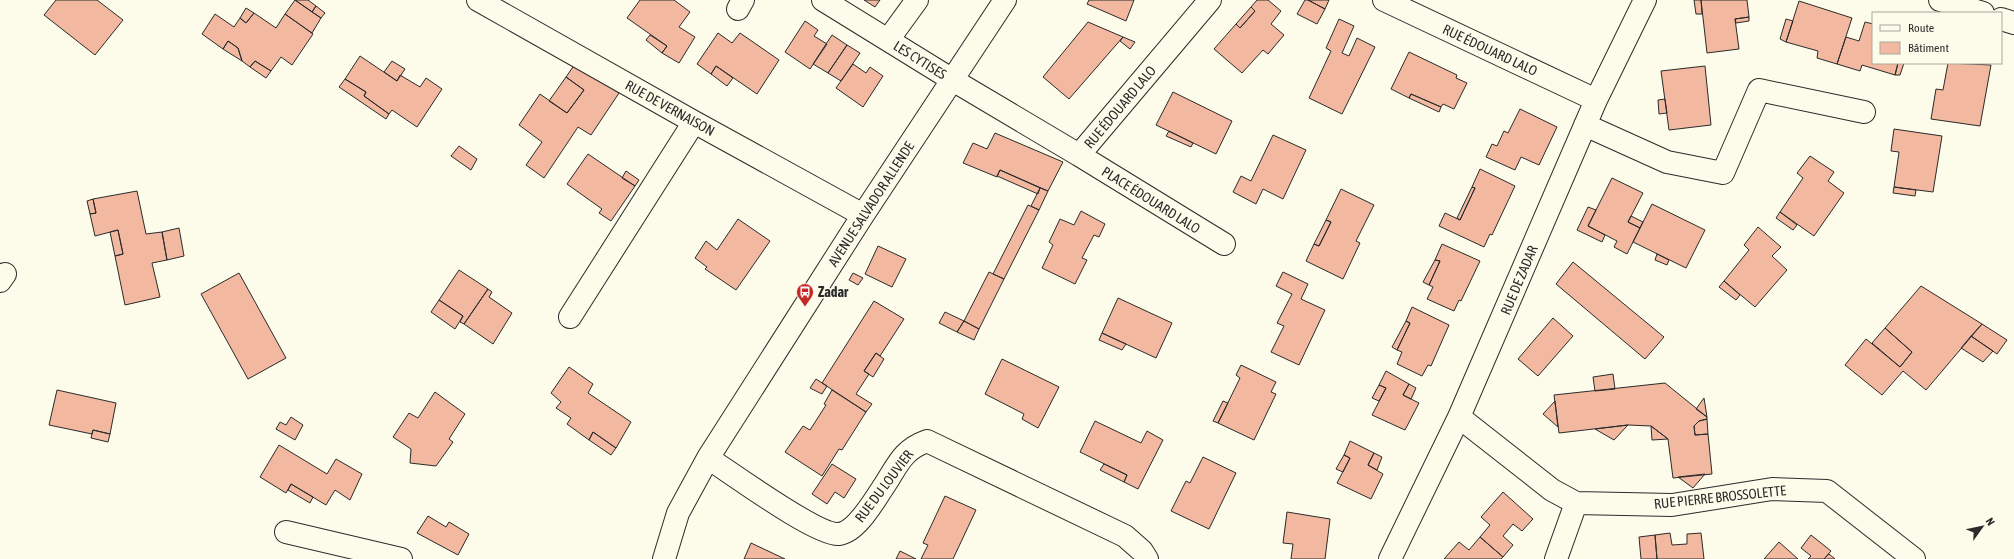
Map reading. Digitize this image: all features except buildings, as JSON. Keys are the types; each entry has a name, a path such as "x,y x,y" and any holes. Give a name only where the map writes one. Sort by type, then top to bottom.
{"street":[{"name":"RUE DE VERNAISON","path":"478,0 694,122 863,215"},
{"name":"LES CYTISES","path":"823,0 951,79"},
{"name":"LES CYTISES","path":"888,40 916,0"},
{"name":"AVENUE SALVADOR ALLENDE","path":"664,559 678,513 708,458 863,215 1004,0"},
{"name":"RUE ÉDOUARD LALO","path":"951,79 1079,155 1210,0"},
{"name":"RUE ÉDOUARD LALO","path":"1384,0 1596,100"},
{"name":"RUE DE ZADAR","path":"1390,559 1459,417 1596,100 1645,0"},
{"path":"1940,0 1980,12"},
{"path":"2002,19 2014,23"},
{"path":"1585,125 1667,162 1723,173 1759,90 1864,112"},
{"path":"570,316 694,122"},
{"name":"PLACE ÉDOUARD LALO","path":"1079,155 1224,244"},
{"name":"RUE PIERRE BROSSOLETTE","path":"1459,417 1552,490 1576,503 1672,505 1772,489 1826,491 1914,559"},
{"name":"RUE DU LOUVIER","path":"708,458 765,497 824,532 840,534 853,527 864,516 908,451 927,441 1125,536 1142,551 1147,559"},
{"path":"1556,559 1576,503"},
{"path":"286,532 401,559"}],"place":[{"name":"Zadar","path":"805,307"}]}
